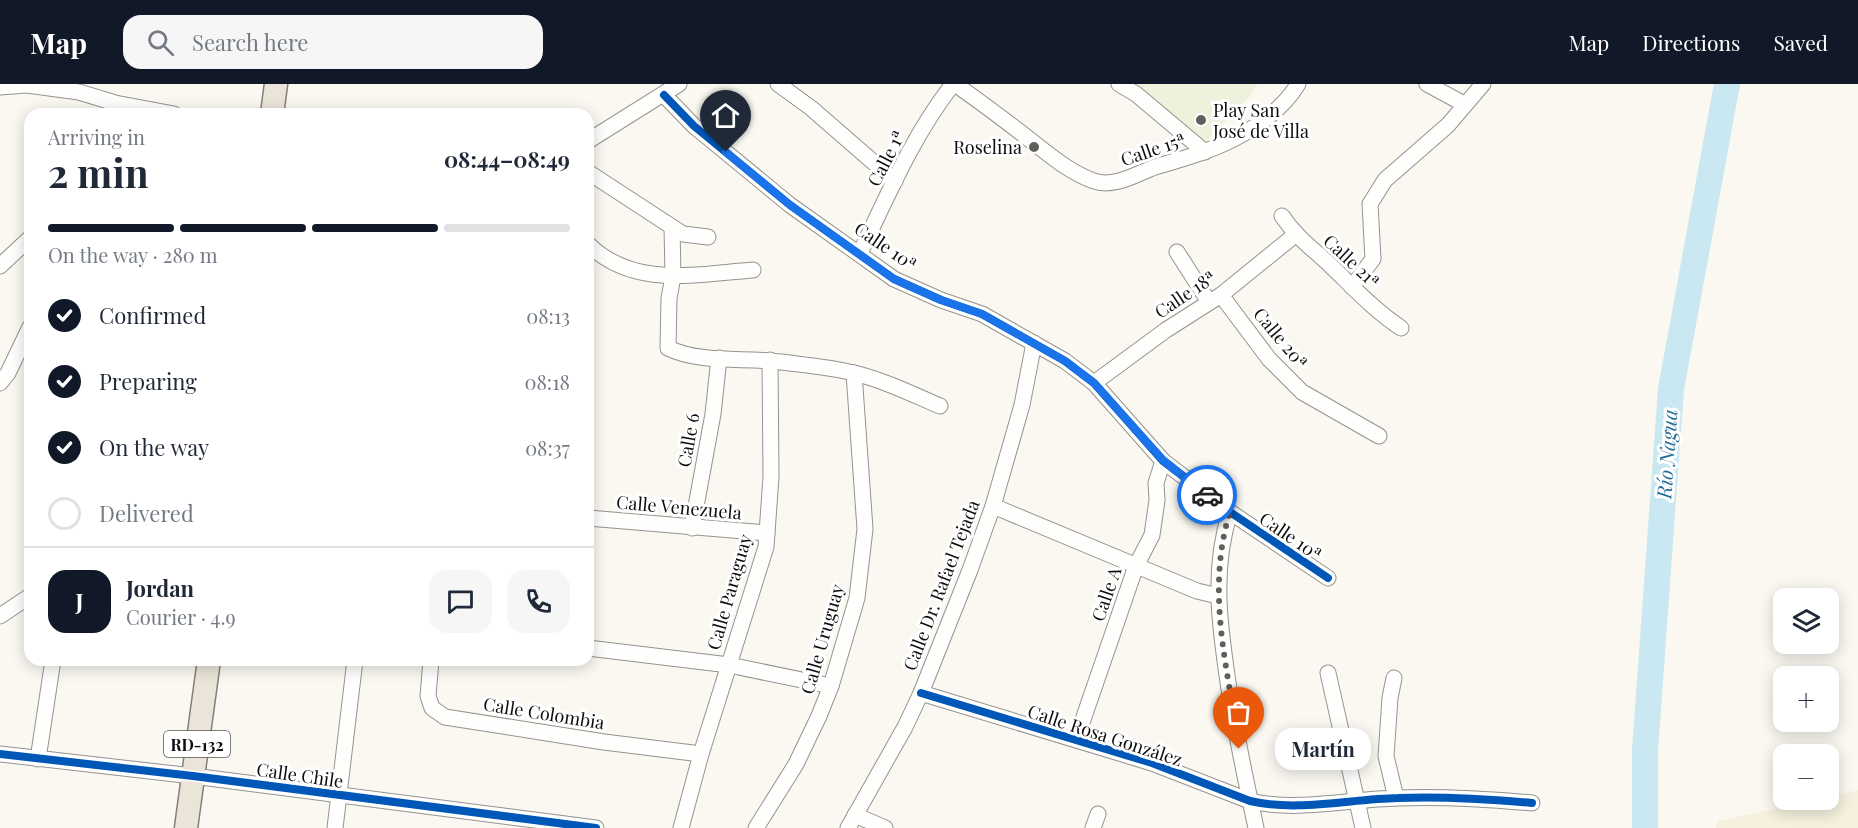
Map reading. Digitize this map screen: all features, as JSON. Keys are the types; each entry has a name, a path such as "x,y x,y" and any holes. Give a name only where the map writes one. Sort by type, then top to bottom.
{"main road":[{"path":"273,108 276,84"},
{"name":"RD-132","path":"186,828 207,666"}],"street":[{"path":"594,137 679,84"},
{"path":"778,84 811,108 895,181"},
{"name":"Calle 1ª","path":"860,253 934,108 954,84"},
{"name":"Calle 15ª","path":"954,84 1053,158 1096,182 1116,182 1205,152 1238,136 1271,115 1299,84"},
{"path":"1119,84 1136,94 1205,152"},
{"path":"1427,84 1464,104"},
{"path":"1352,287 1373,259 1370,204 1385,180 1448,125 1483,84"},
{"path":"3,90 27,85 79,88 110,108"},
{"name":"Calle 10ª","path":"664,95 694,126 790,205 894,279 941,300 982,314 1065,361 1094,383 1163,460 1230,512 1328,578"},
{"path":"594,176 683,234 708,237"},
{"name":"Calle 21ª","path":"1282,216 1295,235 1373,308 1401,328"},
{"path":"672,227 673,277 669,298 668,348 680,354 770,360 854,373 940,406"},
{"name":"Calle 18ª","path":"1094,383 1166,330 1215,299 1295,235"},
{"path":"0,266 24,244"},
{"path":"594,250 601,257 638,272 673,277 753,270"},
{"name":"Calle 20ª","path":"1178,252 1215,299 1302,392 1379,436"},
{"path":"0,384 8,373 24,340"},
{"name":"Calle Dr. Rafael Tejada","path":"852,822 905,727 921,693 970,570 993,506 1022,405 1034,343"},
{"name":"Calle 6","path":"692,528 713,414 719,358"},
{"name":"Calle Paraguay","path":"681,828 701,754 766,547 771,477 770,360"},
{"name":"Calle Uruguay","path":"756,828 796,764 819,716 831,686 857,598 865,529 854,373"},
{"name":"Calle A","path":"1077,740 1136,566 1152,535 1157,500 1156,483 1163,460"},
{"path":"993,506 1197,591 1218,596"},
{"path":"1230,512 1222,536 1218,596 1234,729 1256,828"},
{"name":"Calle Venezuela","path":"594,519 767,533"},
{"path":"0,616 24,600"},
{"path":"594,649 729,665 831,686"},
{"path":"39,759 52,666"},
{"path":"335,828 354,666"},
{"name":"Calle Colombia","path":"430,666 428,696 432,708 445,717 604,742 701,754"},
{"path":"1328,673 1363,828"},
{"path":"1394,678 1390,698 1386,756 1396,798"},
{"name":"Calle Rosa González","path":"921,693 1152,763 1250,801 1265,804 1356,802 1396,798 1532,802"},
{"name":"Calle Chile","path":"0,754 338,795 484,821 596,828"},
{"path":"852,822 885,828"}],"shaded area":[{"path":"1858,790 1858,828 1716,828 1718,821 1773,809 1839,810 1839,795"}],"green space":[{"name":"Play San José de Villa","path":"1129,84 1258,84 1248,98 1205,142"}],"waterway":[{"name":"Río Nagua","path":"1645,828 1645,750 1671,389 1727,84"}],"cycle path":[{"path":"664,95 694,126 790,205 894,279 941,300 982,314 1065,361 1094,383 1163,461 1230,512 1328,578"},
{"path":"921,693 1152,763 1250,801 1305,805 1431,797 1532,803"},
{"path":"0,754 193,776 596,828"}],"way so far":[{"path":"1207,495 1230,512 1222,536 1218,596 1225,664 1239,749"}],"place":[{"name":"Play San José de Villa","path":"1201,120"},
{"name":"Roselina","path":"1034,147"},
{"name":"Martín","path":"1239,749"}],"route":[{"path":"726,152 790,205 894,279 941,300 982,314 1065,361 1094,383 1163,460 1207,495"}]}
